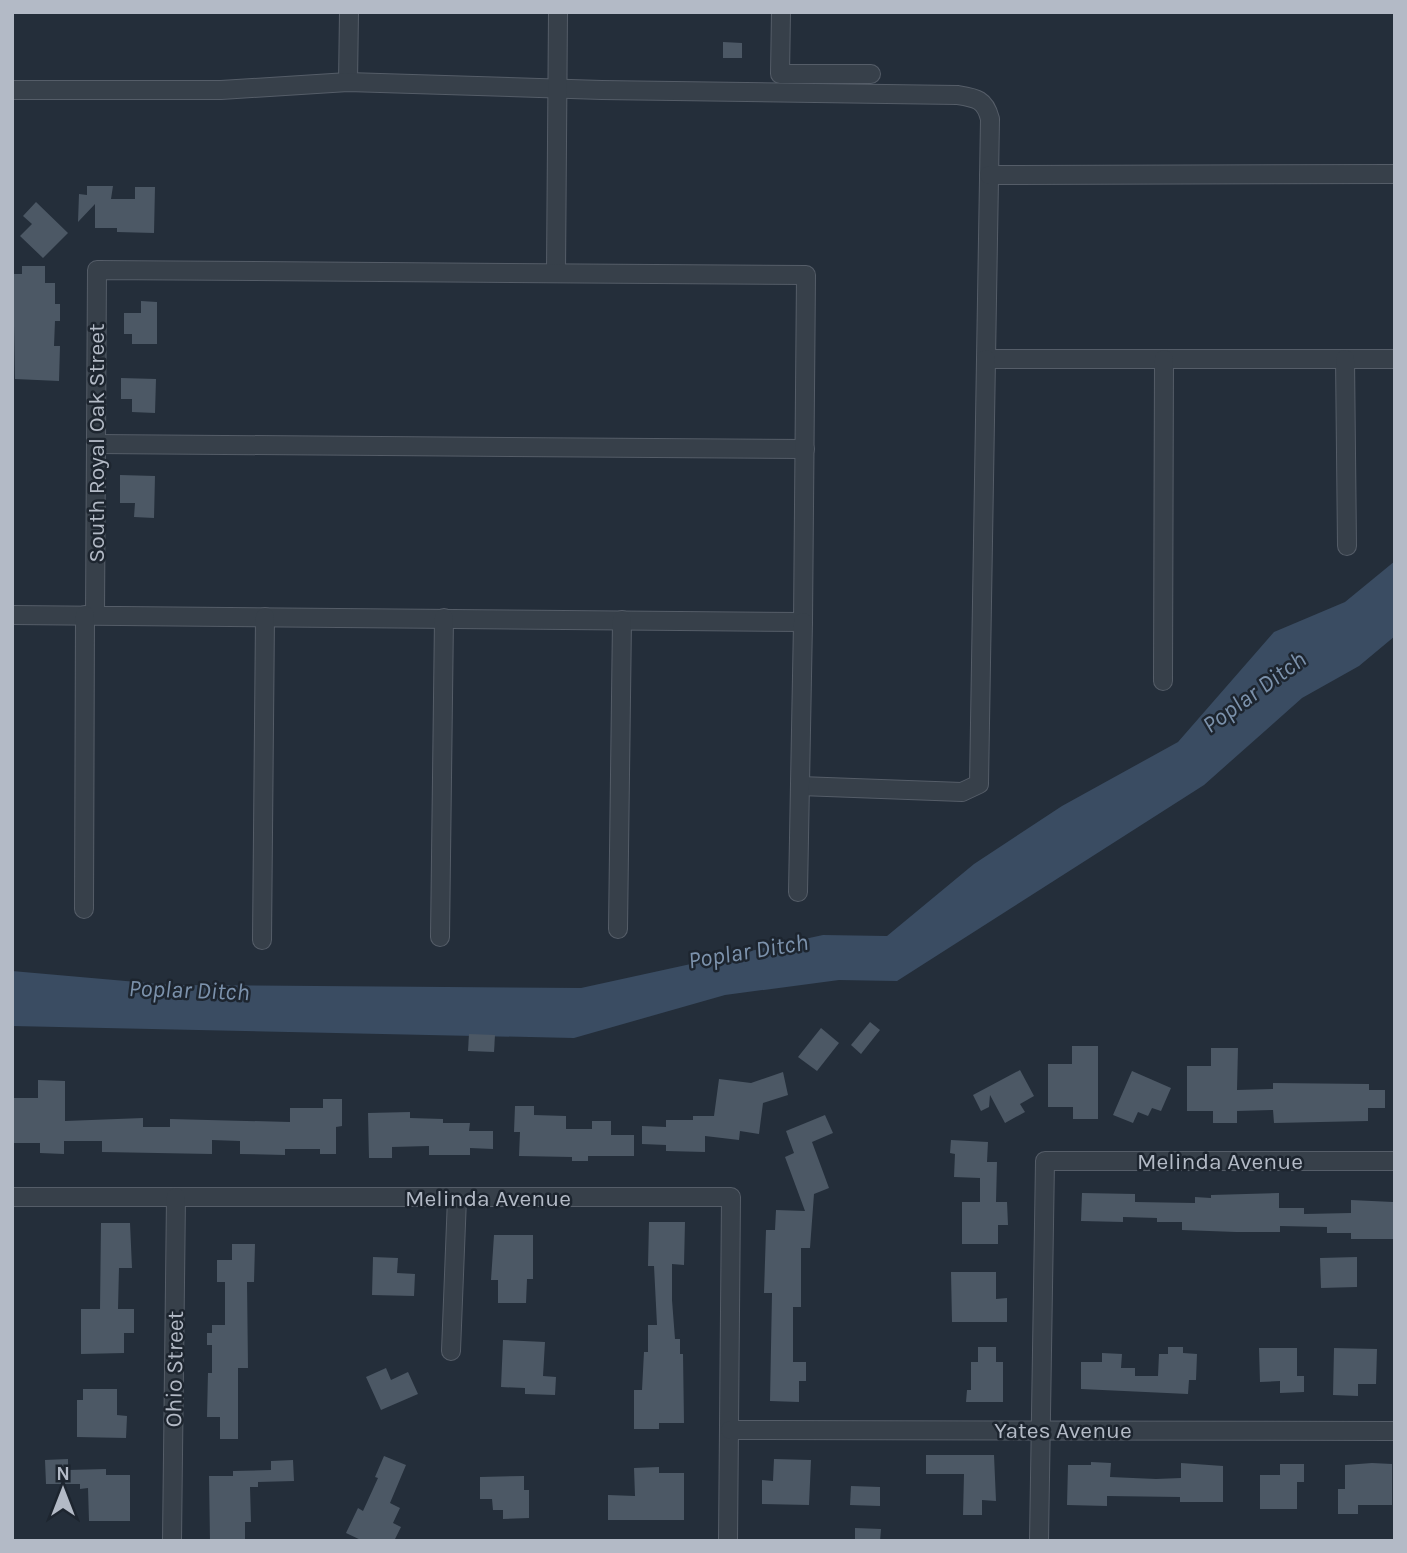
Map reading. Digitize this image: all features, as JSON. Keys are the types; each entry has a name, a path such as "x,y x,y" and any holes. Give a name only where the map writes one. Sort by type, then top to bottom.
{"street":[{"path":"348,82 349,12"},
{"path":"558,12 556,272 806,275 797,892"},
{"path":"780,12 780,74 871,74"},
{"path":"12,90 221,90 348,82 957,95 978,99 987,106 990,119 979,784 961,792 800,786"},
{"path":"989,175 1395,174"},
{"name":"South Royal Oak Street","path":"84,909 96,444 97,270 556,272"},
{"path":"986,359 1395,359"},
{"path":"1163,681 1164,359"},
{"path":"1345,359 1347,545"},
{"path":"96,444 805,449"},
{"path":"12,615 803,622"},
{"path":"262,940 265,617"},
{"path":"440,937 444,618"},
{"path":"618,929 622,620"},
{"name":"Melinda Avenue","path":"1039,1429 1045,1161 1395,1161"},
{"name":"Melinda Avenue","path":"12,1197 731,1197 730,1430"},
{"name":"Ohio Street","path":"172,1541 176,1197"},
{"path":"450,1351 457,1198"},
{"path":"1039,1429 1039,1541"},
{"path":"728,1541 730,1430"},
{"name":"Yates Avenue","path":"730,1430 1395,1431"}],"water":[{"name":"Poplar Ditch","path":"1395,561 1395,636 1359,666 1302,698 1204,785 897,981 839,980 725,995 574,1038 12,1026 12,971 171,985 581,988 823,935 887,936 974,864 1062,806 1178,742 1274,632 1345,602"}],"building":[{"path":"723,42 742,43 742,58 723,58"},
{"path":"87,186 113,186 111,199 135,199 135,187 155,187 154,233 117,232 117,228 95,228 95,204 78,222 79,194 87,195"},
{"path":"36,202 68,233 43,258 20,236 32,224 23,216"},
{"path":"22,266 45,266 45,283 55,283 55,304 60,304 60,321 55,321 54,346 60,346 59,381 15,379 13,274 22,274"},
{"path":"141,301 157,302 157,344 132,344 132,334 124,334 124,313 141,313"},
{"path":"121,378 156,379 155,413 132,412 132,399 121,399"},
{"path":"120,475 155,476 154,518 134,517 135,503 120,503"},
{"path":"870,1022 880,1030 861,1054 851,1045"},
{"path":"821,1028 839,1043 817,1071 798,1057"},
{"path":"469,1034 495,1035 494,1052 468,1051"},
{"path":"1072,1046 1098,1046 1098,1119 1073,1119 1073,1107 1048,1107 1048,1064 1072,1064"},
{"path":"1211,1048 1238,1048 1237,1090 1273,1089 1273,1083 1369,1084 1369,1090 1385,1090 1385,1108 1368,1108 1368,1121 1274,1123 1273,1110 1237,1111 1237,1123 1213,1123 1213,1111 1187,1111 1187,1066 1211,1066"},
{"path":"1020,1070 1034,1096 1020,1104 1025,1112 1005,1123 990,1095 989,1107 981,1111 973,1095"},
{"path":"1132,1071 1171,1088 1161,1111 1152,1108 1148,1116 1138,1112 1133,1123 1113,1115"},
{"path":"783,1072 788,1095 763,1103 759,1134 740,1131 739,1140 705,1136 705,1152 666,1151 666,1145 642,1144 642,1126 666,1127 666,1120 693,1120 693,1116 714,1116 719,1079 751,1083"},
{"path":"38,1080 65,1081 65,1121 143,1118 143,1127 170,1127 170,1119 290,1122 290,1108 323,1108 323,1099 342,1099 342,1126 336,1127 336,1154 320,1154 320,1149 285,1149 285,1155 240,1154 240,1141 212,1140 212,1154 102,1152 102,1141 64,1141 64,1154 40,1153 40,1143 13,1143 14,1098 38,1098"},
{"path":"515,1106 534,1106 534,1115 566,1116 566,1129 592,1129 592,1121 611,1121 611,1135 634,1135 634,1156 588,1156 588,1161 572,1161 572,1157 519,1156 520,1132 514,1132"},
{"path":"410,1112 410,1118 443,1119 443,1123 470,1123 469,1131 493,1131 493,1149 470,1148 470,1155 429,1155 429,1146 392,1147 392,1158 369,1158 368,1113"},
{"path":"825,1115 833,1133 812,1142 829,1188 814,1194 810,1248 801,1248 801,1307 793,1307 793,1362 806,1362 806,1381 799,1381 799,1402 770,1401 772,1293 764,1293 766,1230 775,1230 776,1210 805,1211 785,1157 794,1153 786,1131"},
{"path":"951,1140 988,1142 987,1162 997,1162 996,1202 1007,1202 1008,1225 998,1225 998,1244 962,1244 962,1202 980,1202 980,1178 954,1177 955,1154 950,1153"},
{"path":"1082,1193 1135,1194 1135,1202 1195,1203 1195,1197 1211,1198 1211,1195 1279,1193 1279,1208 1304,1208 1304,1214 1351,1213 1351,1200 1393,1202 1393,1239 1351,1239 1351,1233 1327,1233 1327,1227 1280,1226 1280,1232 1236,1232 1182,1230 1182,1222 1157,1222 1157,1218 1123,1217 1123,1222 1081,1221"},
{"path":"649,1222 685,1222 684,1265 672,1264 675,1339 680,1339 680,1354 683,1354 684,1423 659,1423 659,1429 634,1429 634,1390 642,1390 644,1352 648,1352 648,1325 657,1325 654,1266 648,1266"},
{"path":"101,1223 130,1223 132,1268 119,1268 118,1309 134,1309 134,1333 124,1333 124,1353 81,1354 81,1309 100,1309"},
{"path":"494,1235 533,1235 533,1279 527,1279 526,1303 498,1303 498,1280 491,1280"},
{"path":"232,1244 255,1244 254,1282 247,1282 248,1368 238,1368 238,1439 220,1439 220,1417 207,1417 212,1345 207,1345 207,1333 212,1333 212,1325 225,1325 225,1282 217,1282 217,1260 232,1260"},
{"path":"373,1257 398,1258 397,1273 415,1274 414,1296 372,1295"},
{"path":"1357,1257 1357,1287 1321,1288 1320,1258"},
{"path":"951,1272 996,1272 996,1299 1007,1298 1007,1322 952,1322"},
{"path":"503,1340 545,1342 543,1376 556,1377 555,1395 525,1394 525,1388 501,1387"},
{"path":"978,1347 996,1347 996,1362 1003,1362 1003,1402 966,1402 967,1390 971,1390 971,1362 978,1362"},
{"path":"1168,1347 1183,1347 1183,1353 1197,1354 1196,1380 1189,1380 1188,1394 1081,1389 1081,1362 1102,1362 1102,1353 1122,1354 1121,1368 1135,1368 1135,1376 1158,1376 1159,1354 1168,1354"},
{"path":"1259,1348 1297,1348 1297,1376 1304,1376 1304,1392 1280,1393 1280,1381 1260,1382"},
{"path":"1334,1348 1377,1349 1376,1384 1358,1384 1358,1396 1333,1395"},
{"path":"386,1368 391,1380 408,1372 418,1394 381,1410 366,1377"},
{"path":"83,1389 117,1389 117,1415 127,1416 126,1438 77,1437 77,1400 83,1400"},
{"path":"926,1455 994,1455 996,1501 982,1500 982,1515 963,1515 964,1474 926,1474"},
{"path":"384,1456 406,1465 390,1503 400,1508 393,1523 401,1527 394,1541 363,1541 346,1533 358,1508 363,1511 378,1478 375,1477"},
{"path":"68,1459 68,1470 106,1469 106,1475 130,1475 130,1521 89,1521 88,1488 80,1489 80,1484 46,1484 45,1460"},
{"path":"774,1459 811,1460 809,1505 762,1504 762,1480 773,1481"},
{"path":"293,1460 294,1481 258,1482 258,1487 250,1487 251,1522 245,1522 245,1541 210,1541 209,1476 233,1476 233,1471 271,1470 271,1461"},
{"path":"1091,1462 1111,1463 1110,1477 1156,1479 1181,1478 1181,1463 1223,1466 1223,1502 1180,1502 1180,1497 1107,1496 1107,1506 1067,1505 1068,1465 1091,1465"},
{"path":"1280,1464 1304,1464 1304,1482 1297,1482 1297,1509 1260,1509 1260,1475 1280,1475"},
{"path":"1392,1464 1392,1505 1358,1505 1358,1514 1338,1514 1338,1489 1345,1489 1345,1465"},
{"path":"659,1467 659,1473 684,1473 684,1520 608,1520 608,1495 635,1496 634,1468"},
{"path":"524,1476 524,1490 529,1490 529,1518 503,1519 503,1510 493,1510 492,1499 480,1499 480,1477"},
{"path":"851,1486 880,1487 880,1506 850,1505"},
{"path":"855,1528 881,1529 880,1541 855,1541"}]}
